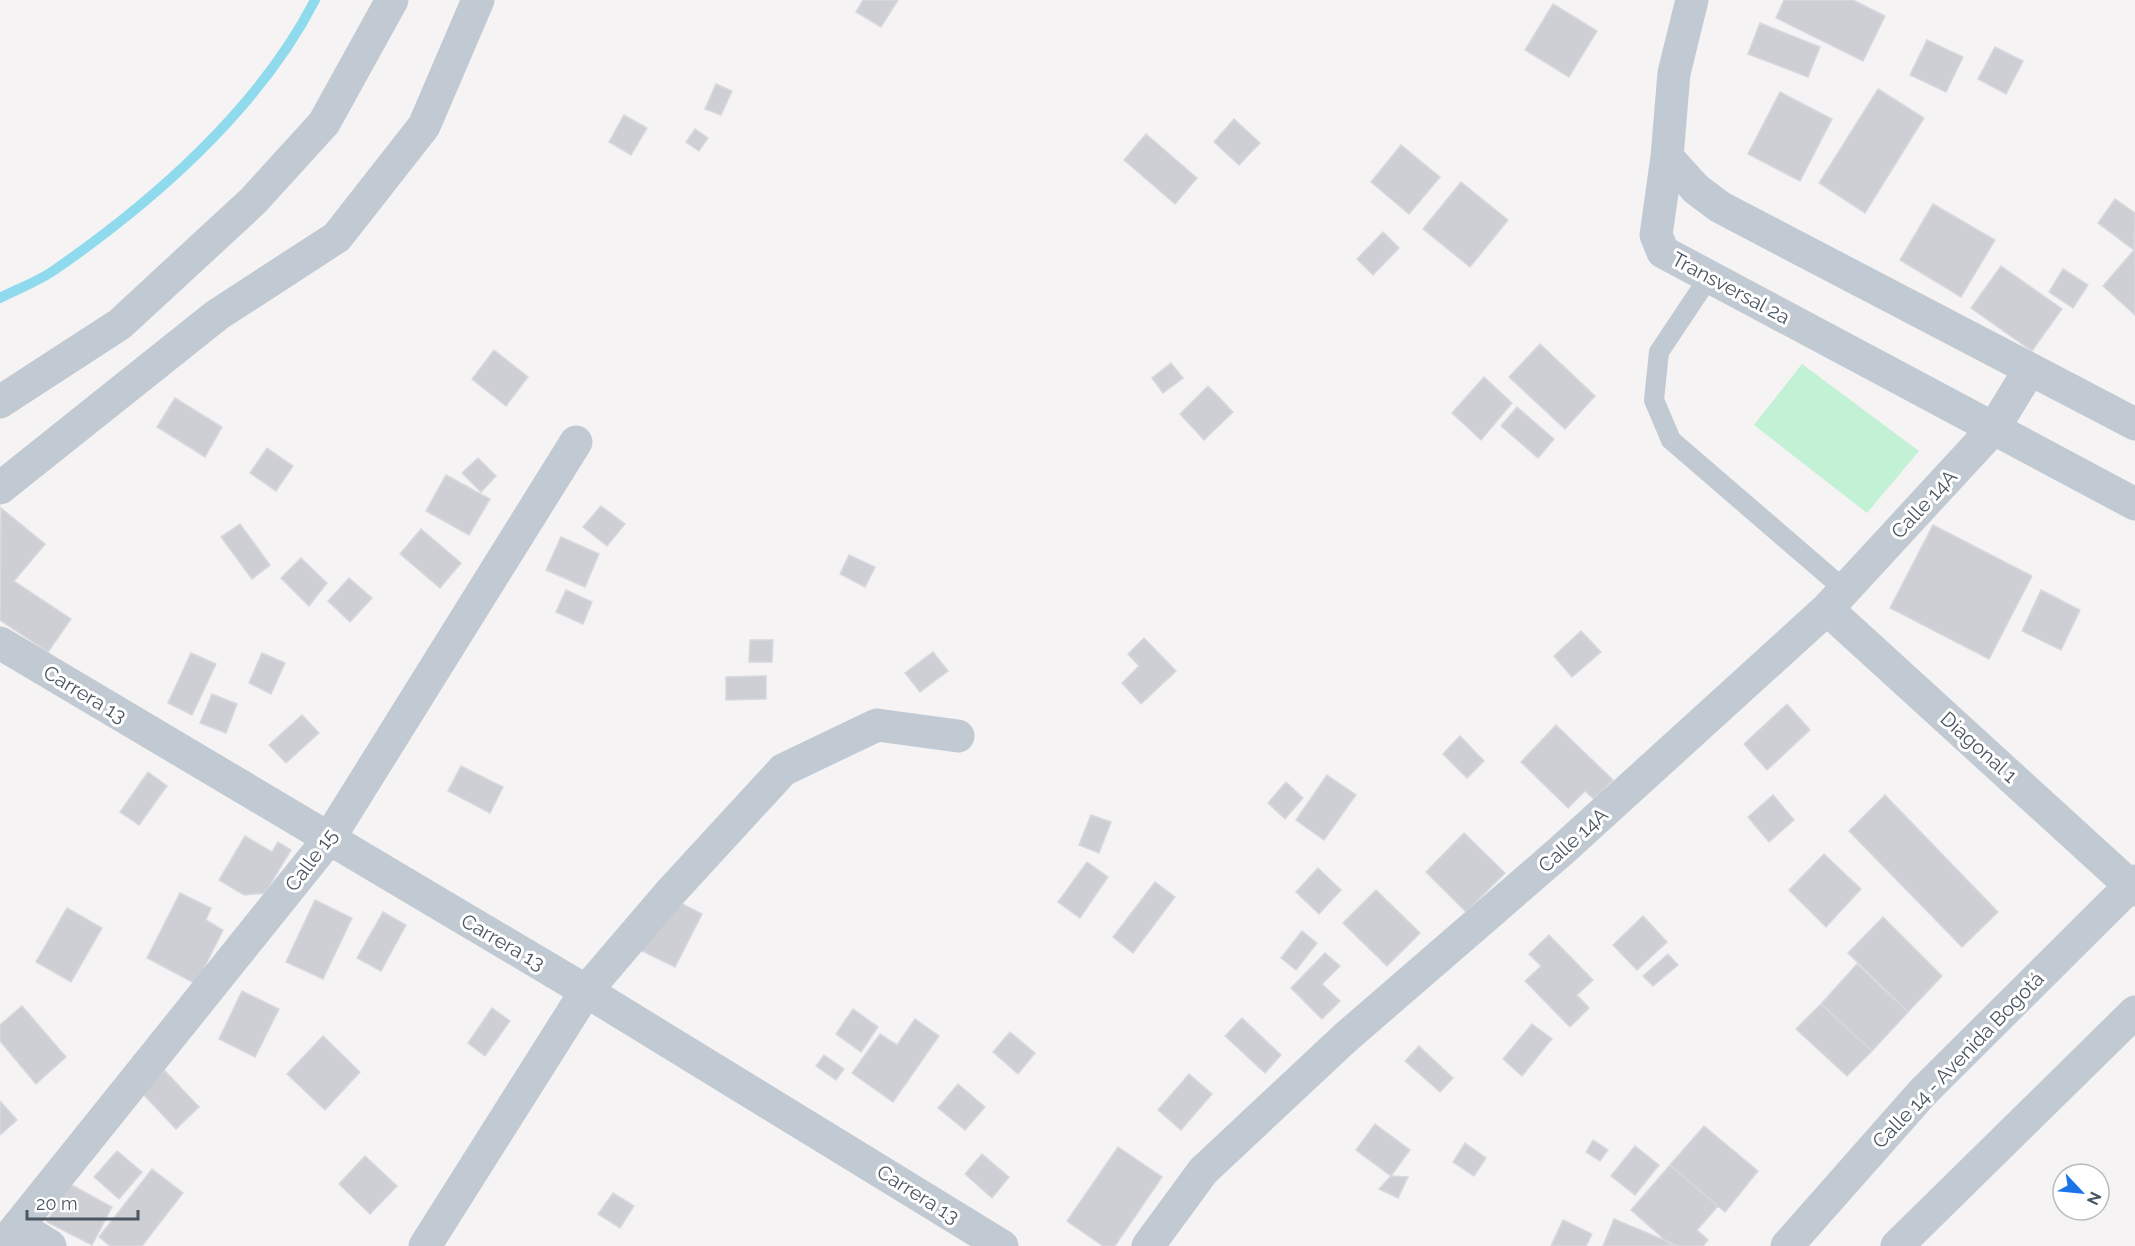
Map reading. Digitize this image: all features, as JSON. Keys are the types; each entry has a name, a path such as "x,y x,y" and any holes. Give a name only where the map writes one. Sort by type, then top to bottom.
{"street":[{"path":"0,402 120,324 253,201 324,123 392,0"},
{"path":"0,488 217,315 337,237 424,126 478,0"},
{"name":"Transversal 2a","path":"1692,0 1674,73 1667,157 1656,235 1663,252 2135,504"},
{"path":"1667,157 1696,189 1720,207 2135,424"},
{"name":"Calle 14A","path":"1148,1246 1203,1171 1345,1038 1561,851 1836,599 1994,428 2030,369"},
{"name":"Calle 15","path":"10,1236 328,840 576,442"},
{"name":"Diagonal 1","path":"1836,599 2133,886"},
{"name":"Carrera 13","path":"0,643 328,840 586,991 1002,1246"},
{"path":"425,1246 586,991 669,894 783,770 877,725 958,736"},
{"name":"Calle 14 - Avenida Bogotá","path":"1787,1246 1922,1093 2133,886"},
{"path":"1897,1246 2135,1012"},
{"path":"10,1236 50,1246"}],"lane":[{"path":"1709,277 1659,352 1654,400 1671,440 1836,599"}],"green space":[{"path":"1802,364 1919,451 1867,513 1754,425"}],"building":[{"path":"863,0 898,0 881,27 856,12"},
{"path":"1784,0 1853,0 1885,16 1863,61 1776,18"},
{"path":"1553,4 1597,31 1569,77 1525,50"},
{"path":"1760,23 1820,47 1808,77 1748,54"},
{"path":"1927,40 1963,57 1946,92 1910,75"},
{"path":"1995,47 2023,61 2006,94 1978,79"},
{"path":"716,84 732,91 721,115 705,109"},
{"path":"1878,89 1924,118 1865,213 1819,183"},
{"path":"1780,92 1832,119 1800,181 1748,154"},
{"path":"624,115 647,128 631,155 609,142"},
{"path":"1234,119 1260,143 1239,165 1214,142"},
{"path":"695,129 708,138 699,151 686,142"},
{"path":"1146,134 1197,178 1175,204 1124,160"},
{"path":"1401,145 1440,177 1409,214 1371,182"},
{"path":"1461,182 1508,220 1470,267 1423,229"},
{"path":"2115,199 2135,213 2134,250 2098,223"},
{"path":"1933,204 1995,240 1961,297 1900,260"},
{"path":"1383,232 1399,248 1373,275 1357,259"},
{"path":"2135,250 2135,315 2103,286"},
{"path":"2001,266 2062,309 2032,351 1971,308"},
{"path":"2063,269 2088,285 2073,308 2049,292"},
{"path":"1540,344 1595,396 1565,429 1509,377"},
{"path":"494,350 528,377 506,406 472,379"},
{"path":"1171,363 1183,378 1163,393 1152,378"},
{"path":"1484,377 1512,403 1481,440 1452,413"},
{"path":"1208,386 1233,412 1204,440 1180,414"},
{"path":"175,398 222,427 205,457 157,427"},
{"path":"1517,407 1554,439 1538,458 1501,426"},
{"path":"267,448 293,466 276,491 250,473"},
{"path":"478,458 496,476 481,492 462,473"},
{"path":"446,475 490,499 469,535 426,511"},
{"path":"601,506 625,524 607,546 583,527"},
{"path":"1,508 45,544 14,581 71,619 48,652 0,620"},
{"path":"240,524 270,565 252,579 221,537"},
{"path":"1933,525 2032,576 1989,659 1890,608"},
{"path":"421,529 461,563 440,588 400,554"},
{"path":"561,537 599,554 585,587 546,570"},
{"path":"849,555 875,567 865,587 840,574"},
{"path":"301,558 327,583 309,606 281,578"},
{"path":"349,578 372,598 350,622 328,601"},
{"path":"566,590 592,602 583,624 556,612"},
{"path":"2041,590 2080,610 2061,650 2022,631"},
{"path":"1581,631 1601,652 1572,677 1554,656"},
{"path":"1144,638 1176,671 1141,704 1122,683 1139,666 1128,654"},
{"path":"750,640 773,640 772,662 749,662"},
{"path":"933,652 948,671 920,692 905,673"},
{"path":"191,653 216,664 192,715 168,703"},
{"path":"262,653 285,663 271,694 249,683"},
{"path":"766,676 766,699 726,700 726,677"},
{"path":"212,694 237,704 226,733 200,723"},
{"path":"1787,704 1810,730 1767,770 1744,744"},
{"path":"302,715 319,733 286,763 269,745"},
{"path":"1556,725 1613,780 1594,799 1585,791 1568,808 1521,762"},
{"path":"1460,736 1484,761 1467,778 1443,754"},
{"path":"461,766 503,787 490,813 448,791"},
{"path":"148,772 167,786 139,825 120,812"},
{"path":"1327,775 1356,795 1324,840 1296,820"},
{"path":"1286,782 1303,798 1285,819 1268,803"},
{"path":"1773,795 1794,820 1769,842 1748,817"},
{"path":"1885,795 1998,912 1962,947 1849,831"},
{"path":"1091,815 1111,822 1099,853 1079,845"},
{"path":"1464,833 1505,873 1466,912 1426,872"},
{"path":"245,836 272,852 278,842 291,850 265,893 244,895 219,880"},
{"path":"1824,854 1861,889 1826,927 1789,890"},
{"path":"1087,862 1108,877 1080,918 1058,902"},
{"path":"1318,868 1341,890 1319,914 1296,892"},
{"path":"1155,882 1175,897 1133,953 1113,937"},
{"path":"1376,890 1420,933 1387,966 1343,923"},
{"path":"180,893 211,908 206,920 223,930 196,984 147,958"},
{"path":"669,897 702,914 675,967 642,951"},
{"path":"315,900 352,918 323,979 286,962"},
{"path":"67,908 102,928 71,982 36,962"},
{"path":"383,912 406,925 381,971 357,958"},
{"path":"1643,916 1667,942 1637,970 1613,945"},
{"path":"1883,917 1942,976 1908,1012 1848,953"},
{"path":"1302,931 1317,943 1296,970 1281,958"},
{"path":"1549,935 1593,980 1577,995 1589,1008 1570,1027 1525,981 1541,966 1529,954"},
{"path":"1325,953 1340,966 1322,984 1340,1001 1322,1019 1291,988"},
{"path":"1668,954 1678,965 1653,986 1643,976"},
{"path":"1857,964 1908,1012 1872,1051 1821,1004"},
{"path":"242,991 279,1009 255,1057 219,1039"},
{"path":"1821,1004 1872,1051 1847,1076 1796,1029"},
{"path":"22,1006 66,1057 36,1084 0,1041 0,1025"},
{"path":"492,1008 510,1021 485,1056 468,1043"},
{"path":"853,1009 878,1027 861,1052 836,1034"},
{"path":"1242,1018 1281,1055 1265,1073 1225,1036"},
{"path":"915,1019 939,1036 893,1102 852,1073 880,1034 897,1045"},
{"path":"1532,1024 1552,1039 1522,1076 1503,1059"},
{"path":"1010,1032 1035,1053 1018,1074 993,1052"},
{"path":"323,1036 360,1072 325,1110 287,1074"},
{"path":"1419,1046 1453,1078 1440,1092 1405,1061"},
{"path":"824,1055 844,1069 836,1080 816,1066"},
{"path":"164,1070 199,1107 176,1129 141,1092"},
{"path":"1189,1074 1212,1094 1181,1130 1158,1110"},
{"path":"958,1084 985,1107 965,1130 938,1108"},
{"path":"0,1101 17,1120 0,1135"},
{"path":"1375,1124 1410,1150 1391,1176 1356,1150"},
{"path":"1704,1126 1758,1171 1725,1212 1670,1165"},
{"path":"1593,1140 1608,1150 1600,1161 1586,1152"},
{"path":"1465,1143 1486,1158 1474,1176 1453,1162"},
{"path":"1635,1146 1659,1165 1635,1195 1611,1176"},
{"path":"1118,1147 1162,1177 1115,1246 1103,1246 1067,1221"},
{"path":"117,1151 142,1172 119,1199 94,1177"},
{"path":"982,1154 1009,1177 992,1198 965,1174"},
{"path":"365,1156 397,1186 370,1214 339,1184"},
{"path":"1670,1165 1718,1206 1697,1230 1708,1240 1703,1246 1672,1246 1631,1210"},
{"path":"152,1169 183,1193 142,1246 110,1246 99,1237"},
{"path":"1391,1176 1408,1177 1398,1198 1379,1189"},
{"path":"68,1183 112,1207 92,1245 47,1222"},
{"path":"613,1193 634,1206 620,1228 598,1214"},
{"path":"1614,1219 1678,1246 1603,1246"},
{"path":"1563,1220 1592,1234 1586,1246 1551,1246"}],"waterway":[{"path":"0,298 47,275 91,244 165,184 234,115 264,79 292,40 315,0"}]}
